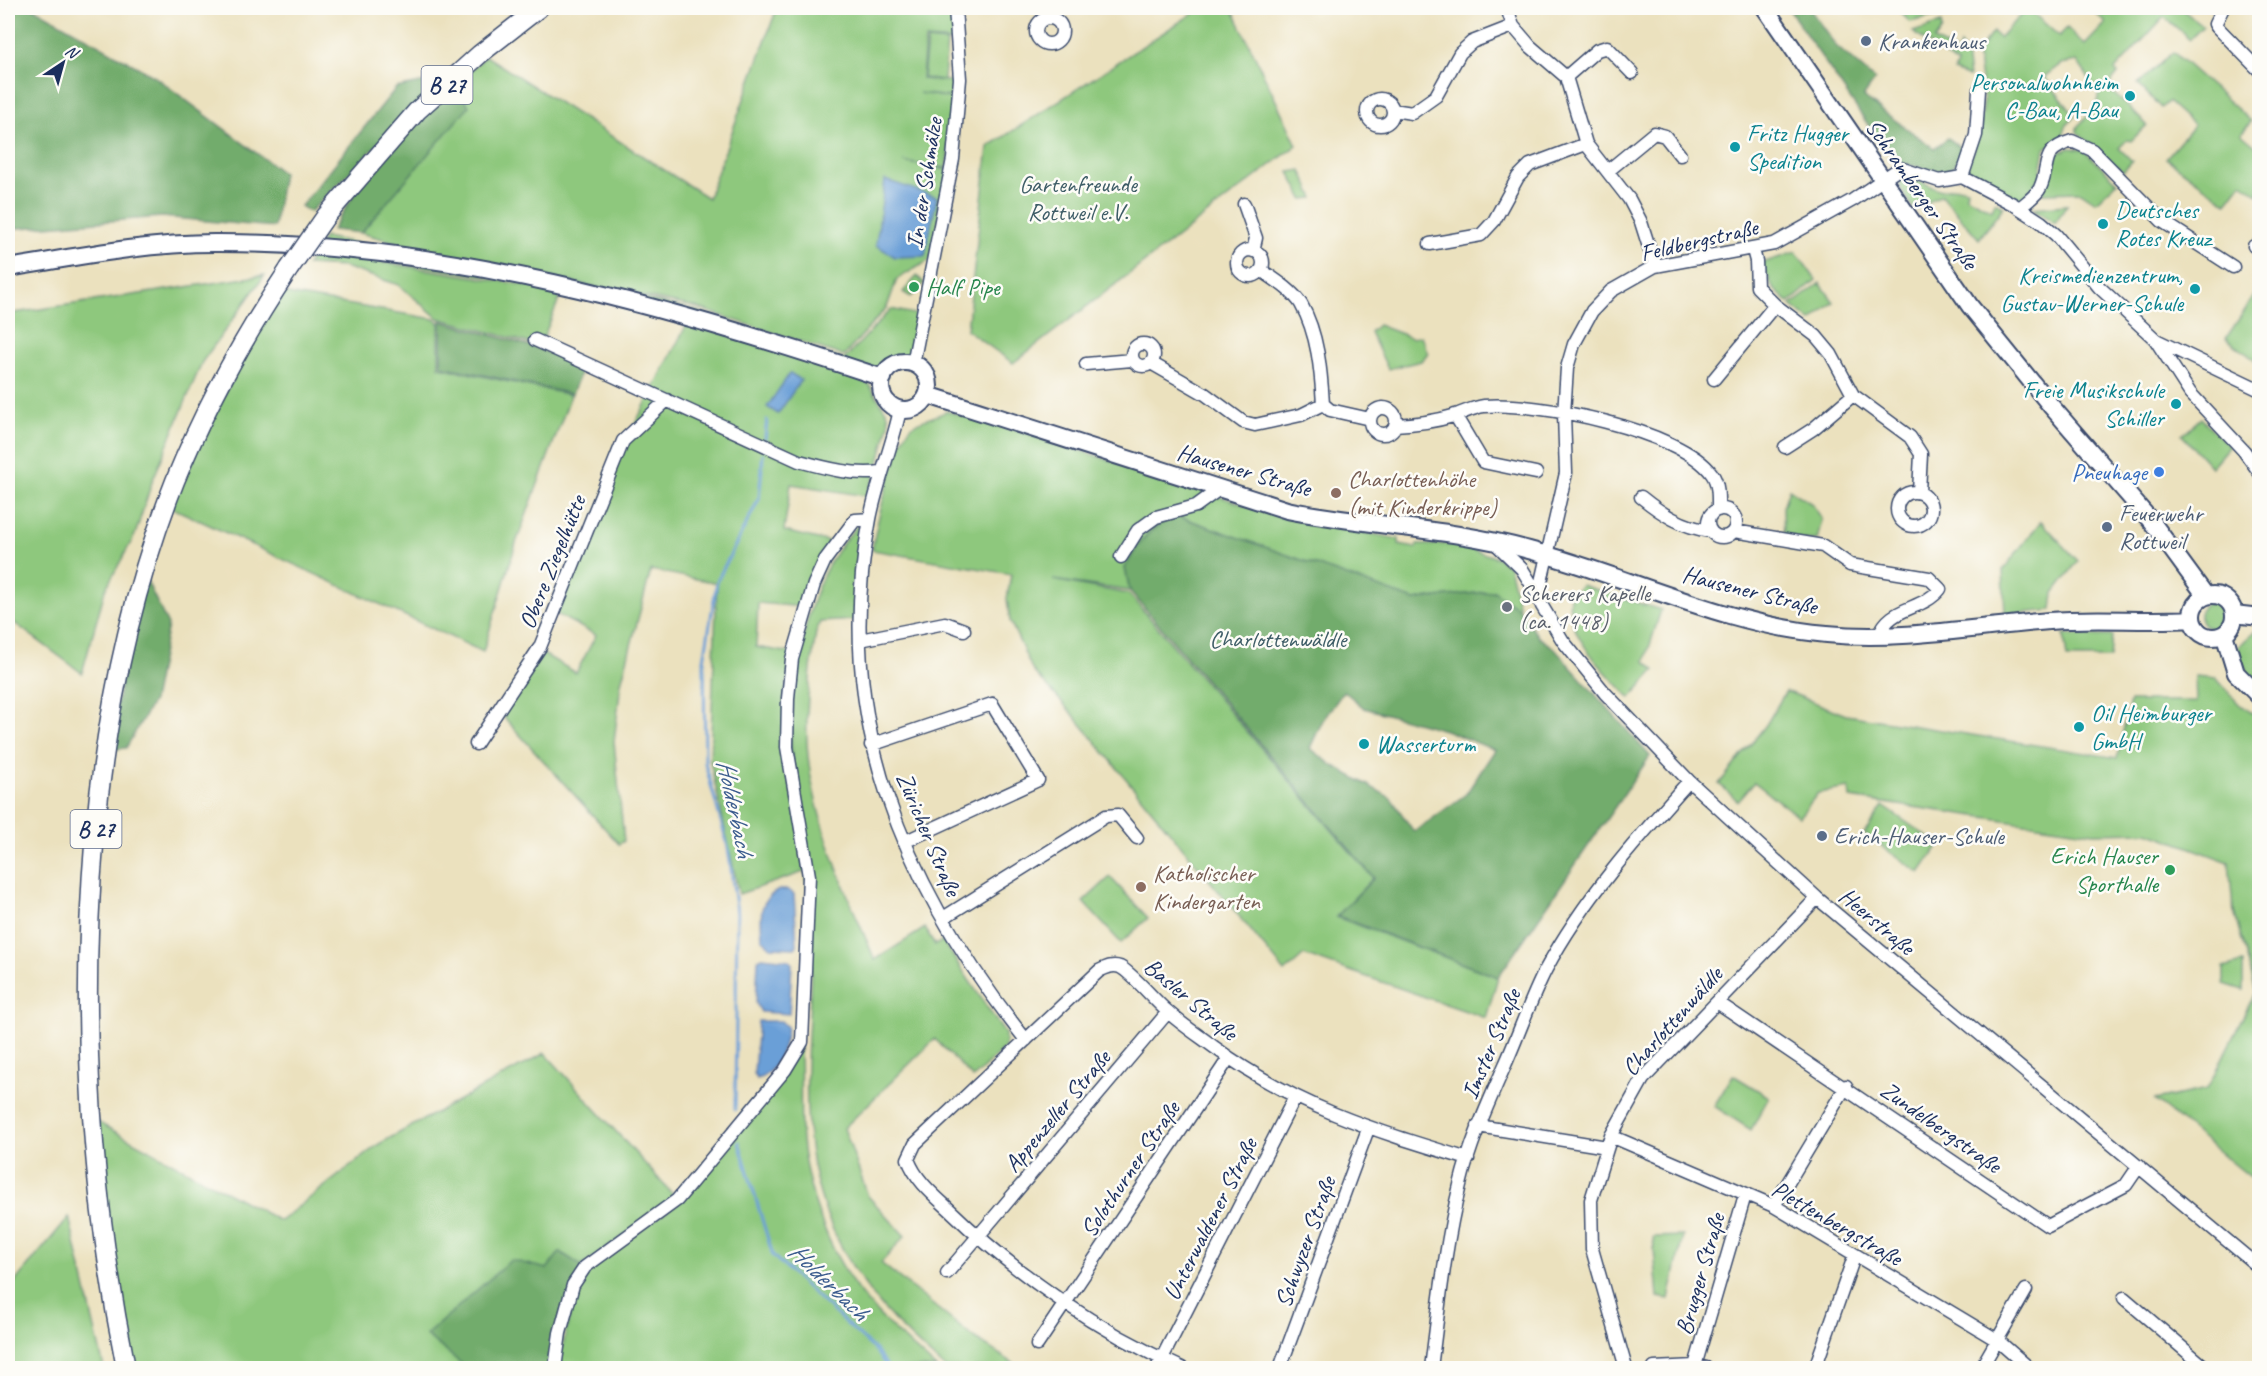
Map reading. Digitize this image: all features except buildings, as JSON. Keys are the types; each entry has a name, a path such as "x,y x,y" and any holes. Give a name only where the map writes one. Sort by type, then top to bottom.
{"main road":[{"name":"B 27","path":"126,1368 107,1250 92,1082 89,951 96,828 109,728 123,652 147,561 176,480 217,391 258,318 326,216 417,111 480,54 538,8"},
{"name":"Schramberger Straße","path":"1765,8 1970,306 2051,406 2151,521 2206,596"},
{"path":"8,268 128,249 214,243 337,249 426,258 553,281 883,378"},
{"path":"913,364 927,376 928,395 917,408 900,410 886,401 881,386 883,378 892,367 913,364"},
{"name":"Hausener Straße","path":"928,395 1218,490 1287,510 1338,520 1456,534 1495,542 1547,555 1763,623 1826,634 1880,636 2052,621 2192,619"},
{"path":"2206,596 2224,598 2234,614 2231,625 2224,634 2206,636 2197,629 2192,619 2195,605 2206,596"},
{"path":"2234,614 2259,617"},
{"path":"2224,634 2236,673 2259,697"}],"street":[{"name":"In der Schmälze","path":"913,364 953,159 960,79 955,8"},
{"path":"1036,8 1039,22"},
{"path":"1507,8 1512,26 1530,46 1566,77 1586,144 1609,170 1641,222 1655,266"},
{"path":"2223,8 2215,24 2259,71"},
{"path":"1393,110 1412,113 1436,96 1460,53 1472,42 1512,26"},
{"path":"1566,77 1597,50 1607,47 1632,73"},
{"path":"1979,90 1976,135 1962,177 2020,208 2056,235 2100,287 2155,339 2190,393 2244,451 2259,473"},
{"path":"1609,170 1654,133 1665,136 1680,155"},
{"path":"2020,208 2040,188 2045,163 2050,153 2058,145 2072,141 2092,150 2162,220 2233,267"},
{"path":"1431,244 1481,236 1494,220 1518,177 1530,165 1586,144"},
{"name":"Feldbergstraße","path":"1547,555 1566,473 1564,414 1567,368 1574,344 1592,311 1611,291 1655,266 1707,255 1753,250 1774,244 1853,200 1900,168 1939,180 1962,177"},
{"path":"1244,204 1256,238 1253,251"},
{"path":"1753,250 1756,261 1757,287 1775,305 1816,336 1831,354 1853,395 1910,437 1920,454 1919,492"},
{"path":"1253,251 1262,259 1261,270 1254,276 1246,276 1238,266 1241,254 1253,251"},
{"path":"1261,270 1282,285 1300,303 1320,359 1323,405"},
{"path":"1714,379 1775,305"},
{"path":"2155,339 2259,390"},
{"path":"535,340 593,364 799,460 828,469 881,472"},
{"path":"1132,360 1133,349 1143,344 1150,347 1154,353 1151,363"},
{"path":"1086,364 1132,360 1141,367 1151,363"},
{"path":"1151,363 1204,394 1243,422 1255,425 1301,415 1323,405"},
{"path":"1785,447 1813,429 1853,395"},
{"name":"Obere Ziegelhütte","path":"477,744 540,647 623,441 667,400"},
{"path":"1323,405 1330,410 1370,419"},
{"path":"1395,424 1421,425 1482,405 1547,409 1648,433 1665,440 1712,474 1718,492 1718,510 1709,518 1710,531"},
{"path":"1385,408 1393,412 1395,424 1390,431 1378,433 1372,428 1370,419 1377,409 1385,408"},
{"name":"Züricher Straße","path":"900,410 893,442 881,472 870,519 863,567 860,672 871,745 889,808 943,918 1026,1040"},
{"path":"1455,415 1483,462 1536,473"},
{"path":"1121,557 1138,530 1155,517 1196,506 1218,490"},
{"path":"1641,497 1664,515 1692,529 1710,531 1716,537 1724,538 1734,531 1737,522 1732,513 1718,510"},
{"path":"555,1368 560,1333 573,1285 585,1267 677,1200 778,1080 802,1042 809,876 787,747 792,659 814,584 825,560 855,520 870,519"},
{"path":"1734,531 1823,546 1850,565 1929,578 1940,589 1927,601 1898,612 1882,627 1880,636"},
{"name":"Heerstraße","path":"1495,542 1522,569 1538,595 1548,619 1570,650 1605,693 1689,781 1817,898 2259,1268"},
{"path":"1538,595 1547,555"},
{"path":"860,640 945,624 964,630"},
{"path":"871,745 992,705 1038,780 904,842"},
{"name":"Imster Straße","path":"1431,1368 1442,1271 1478,1126 1552,960 1575,923 1635,842 1689,781"},
{"path":"943,918 1106,816 1118,815 1137,838"},
{"name":"Charlottenwäldle","path":"1626,1368 1592,1249 1591,1200 1609,1141 1643,1079 1817,898"},
{"name":"Basler Straße","path":"1182,1368 1160,1364 1066,1303 977,1237 914,1176 908,1159 915,1144 1098,971 1109,966 1120,967 1168,1012 1229,1058 1295,1097 1368,1129 1468,1159"},
{"name":"Zundelbergstraße","path":"1717,1002 1846,1086 2048,1226 2126,1185 2139,1166"},
{"name":"Appenzeller Straße","path":"977,1237 1168,1012"},
{"name":"Solothurner Straße","path":"1066,1303 1229,1058"},
{"path":"1774,1206 1846,1086"},
{"name":"Unterwaldener Straße","path":"1160,1364 1295,1097"},
{"name":"Plettenbergstraße","path":"1478,1126 1609,1141 1774,1206 1854,1257 1997,1340 2030,1368"},
{"name":"Schwyzer Straße","path":"1280,1368 1368,1129"},
{"name":"Brugger Straße","path":"1654,1368 1701,1367 1745,1195"},
{"path":"947,1273 977,1237"},
{"path":"1815,1368 1854,1257"},
{"path":"1981,1368 2026,1290"},
{"path":"2124,1298 2206,1368"},
{"path":"1037,1345 1066,1303"}],"green space":[{"path":"8,8 34,8 155,77 283,173 274,227 162,217 8,229"},
{"path":"777,8 953,8 955,41 925,39 922,79 958,82 957,98 919,93 957,99 946,168 903,162 949,170 930,260 897,279 887,307 844,356 695,307 452,258 361,233 455,85 486,56 708,198"},
{"name":"Gartenfreunde Rottweil e.V.","path":"1201,8 1232,8 1297,145 1013,363 967,330 988,147"},
{"path":"1788,8 1809,8 1836,46 1875,80 1863,97 1934,148 1948,138 1964,150 1948,174 1901,163 1875,135"},
{"path":"1896,8 1937,8 1940,10 1936,16 1910,22"},
{"path":"2027,8 2059,36 2067,28 2085,45 2106,23 2090,8 2180,8 2203,26 2190,39 2164,17 2115,70 2118,74 2107,87 2147,125 2131,141 2127,140 2119,148 2132,161 2123,171 2077,132 2077,127 2096,107 2099,93 2077,61 2061,64 2044,77 2075,116 2067,124 2062,139 2045,148 2040,178 2019,203 1964,176 1979,133 1984,101 1977,52 1993,32 1999,38"},
{"path":"1941,23 1942,29 1934,40 1958,53 1960,45 1966,54 1969,77 1954,71 1957,64 1913,32"},
{"path":"927,40 947,42 944,80 923,78"},
{"path":"2173,52 2251,121 2241,134 2259,149 2259,195 2242,183 2227,203 2166,158 2194,125 2168,102 2161,108 2138,84"},
{"path":"445,78 310,212 301,206 396,88"},
{"path":"455,85 469,106 361,233 332,230 364,178"},
{"path":"2070,148 2084,150 2117,182 2096,202 2081,192 2042,193 2058,153"},
{"path":"1301,170 1314,198 1303,199 1289,172"},
{"path":"1909,177 1941,190 1958,187 1967,189 1966,196 1992,210 1995,202 2004,206 1979,239 1941,195 1915,210 1901,189 1900,178"},
{"path":"2067,205 2055,223 2032,208"},
{"path":"324,237 555,279 693,310 844,360 891,309 919,315 907,361 891,364 878,376 726,328 551,286 316,250"},
{"path":"315,252 562,292 540,346 438,318 399,285 344,267 307,265"},
{"path":"1796,252 1816,280 1789,303 1773,288 1762,263"},
{"path":"265,275 202,362 152,482 135,535 105,590 82,673 8,618 8,314"},
{"name":"Half Pipe","path":"917,276 924,283 911,297 903,292"},
{"path":"1820,283 1834,302 1811,321 1791,305"},
{"path":"2259,289 2259,363 2226,338"},
{"path":"276,292 434,319 439,322 439,367 571,395 516,543 483,652 168,506"},
{"path":"441,321 534,347 583,366 572,394 441,366"},
{"path":"687,324 724,333 869,384 888,414 889,424 876,474 866,496 791,484 784,531 835,543 803,607 758,603 756,647 792,653 784,698 804,872 739,894 710,760 717,583 651,570 621,683 614,742 624,841 619,844 500,713 540,652 576,673 596,635 556,614 625,443"},
{"path":"1378,325 1412,338 1421,336 1428,353 1421,361 1388,369 1370,332"},
{"path":"946,411 1018,430 1279,516 1399,539 1399,545 1416,548 1417,545 1452,544 1498,558 1509,566 1519,609 1493,591 1414,600 1178,516 1152,530 1135,550 1125,567 1130,591 1053,580 1129,594 1373,878 1336,917 1498,977 1486,1018 1304,955 1285,972 1071,712 1033,671 1010,621 1007,599 1011,574 872,550 893,465 906,434 916,423"},
{"path":"2201,418 2229,446 2211,467 2182,435"},
{"path":"1789,489 1812,504 1822,519 1817,540 1784,539 1783,507"},
{"name":"Charlottenwäldle","path":"1178,516 1414,600 1494,591 1519,609 1539,638 1553,647 1650,756 1498,977 1337,916 1374,878 1130,591 1125,568 1146,536 1168,520","holes":["1344,691 1364,708 1445,730 1495,750 1466,794 1414,832 1391,798 1332,765 1310,748 1323,720"]},
{"path":"2041,521 2078,561 2054,593 2052,610 2005,615 2003,570"},
{"path":"857,526 861,532 854,620 820,622 816,632 808,698 807,748 819,814 836,864 875,960 925,928 935,945 943,941 1005,1034 1005,1048 973,1078 935,1039 844,1128 868,1196 905,1236 881,1263 974,1338 1021,1368 945,1368 924,1350 886,1312 854,1269 829,1221 813,1163 808,1131 807,1099 811,969 810,913 795,791 791,716 800,652 816,592 836,552"},
{"path":"144,575 168,625 153,701 126,748 107,750"},
{"path":"1581,585 1661,610 1645,661 1655,670 1630,698 1599,665 1573,625 1570,597"},
{"path":"2213,602 2222,606 2226,615 2222,624 2213,628 2204,624 2200,615 2204,606"},
{"path":"2254,632 2259,632 2259,685 2245,668 2238,647"},
{"path":"2064,635 2112,636 2110,658 2067,658"},
{"path":"2195,676 2216,678 2239,704 2259,718 2259,1184 2155,1100 2207,1089 2256,991 2233,908 2229,862 2148,832 2094,833 1850,798 1849,788 1818,793 1799,817 1754,782 1738,801 1719,784 1766,725 1786,691 1846,715 2117,758 2130,701 2196,701"},
{"path":"1883,806 1939,845 1920,873 1864,834"},
{"path":"1110,877 1148,918 1121,943 1083,902"},
{"path":"2243,963 2243,990 2224,984 2224,968"},
{"path":"800,1048 803,1152 814,1198 830,1243 853,1284 867,1302 936,1368 558,1368 576,1286 586,1269 679,1202"},
{"path":"545,1053 676,1198 582,1266 548,1269 427,1336 464,1365 462,1368 126,1368 94,1120 280,1221 379,1144"},
{"path":"1733,1075 1769,1097 1751,1130 1714,1106"},
{"path":"69,1217 104,1368 8,1368 8,1290"},
{"path":"1683,1236 1669,1299 1658,1297 1653,1237"},
{"path":"560,1252 582,1266 552,1368 462,1368 463,1365 426,1335 511,1260 547,1269"}],"water":[{"path":"885,180 937,197 925,256 895,257 876,245"},
{"path":"790,373 801,380 778,414 767,407"},
{"path":"779,890 788,890 794,894 797,945 795,948 771,947 762,939 762,910 767,899"},
{"path":"762,957 789,960 792,963 789,1014 761,1012 756,1003 758,960"},
{"path":"758,1021 781,1021 787,1027 782,1050 775,1065 764,1076 757,1079 754,1073"}],"waterway":[{"path":"765,438 767,420"},
{"name":"Holderbach","path":"735,1110 737,913 728,847 705,763 704,660 717,581 759,499 763,454"},
{"name":"Holderbach","path":"739,1142 773,1256 875,1350 888,1368"}],"place":[{"name":"Krankenhaus","path":"1866,41"},
{"name":"Personalwohnheim C-Bau, A-Bau","path":"2130,96"},
{"name":"Fritz Hugger Spedition","path":"1735,147"},
{"name":"Deutsches Rotes Kreuz","path":"2103,224"},
{"name":"Half Pipe","path":"914,287"},
{"name":"Kreismedienzentrum, Gustav-Werner-Schule","path":"2195,289"},
{"name":"Freie Musikschule Schiller","path":"2176,404"},
{"name":"Pneuhage","path":"2159,472"},
{"name":"Charlottenhöhe (mit Kinderkrippe)","path":"1336,493"},
{"name":"Feuerwehr Rottweil","path":"2107,527"},
{"name":"Scherers Kapelle (ca. 1448)","path":"1507,607"},
{"name":"Oil Heimburger GmbH","path":"2079,727"},
{"name":"Wasserturm","path":"1364,744"},
{"name":"Erich-Hauser-Schule","path":"1822,836"},
{"name":"Erich Hauser Sporthalle","path":"2170,870"},
{"name":"Katholischer Kindergarten","path":"1141,887"}]}
